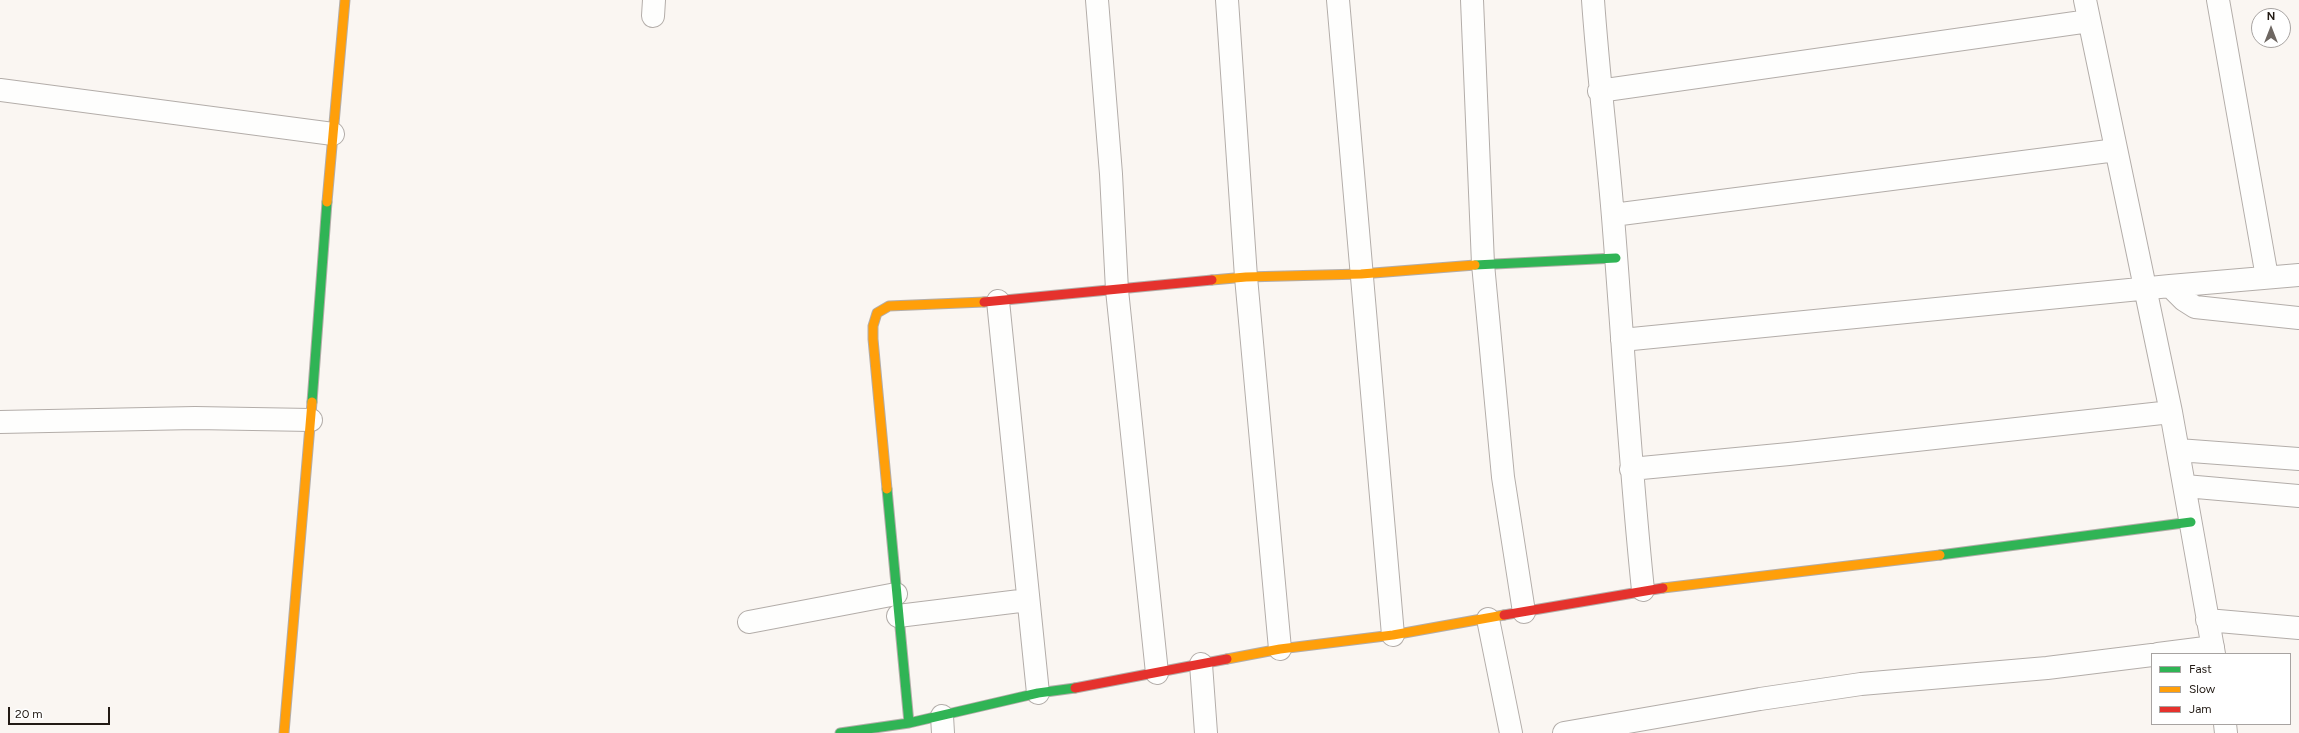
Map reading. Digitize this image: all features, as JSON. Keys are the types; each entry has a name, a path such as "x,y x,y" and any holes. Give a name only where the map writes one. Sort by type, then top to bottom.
{"street":[{"path":"284,733 311,420 316,328 345,0"},
{"path":"1097,0 1111,174 1117,290 1157,673"},
{"path":"1227,0 1246,277 1280,649"},
{"path":"1338,0 1392,635"},
{"path":"1472,0 1483,264 1503,477 1524,612"},
{"path":"1593,0 1600,91 1613,214 1631,469 1643,590"},
{"path":"2085,0 2171,412 2213,651 2176,653"},
{"path":"2218,0 2267,277"},
{"path":"1600,91 2089,21"},
{"path":"0,90 333,134"},
{"path":"1613,214 2116,150"},
{"path":"908,723 874,339 874,326 877,313 889,306 998,301 1246,277 1361,274 1483,264 1616,258"},
{"path":"1622,340 2145,288 2299,275"},
{"path":"2170,286 2184,300 2195,307 2299,318"},
{"path":"998,301 1038,694"},
{"path":"1631,469 1790,454 2171,412"},
{"path":"0,422 195,418 311,420"},
{"path":"2178,450 2299,459"},
{"path":"2185,486 2299,496"},
{"path":"840,733 908,723 942,725 1038,694 1096,685 1280,649 1392,635 1643,590 1907,559 2191,522"},
{"path":"749,622 896,594"},
{"path":"898,616 1028,600"},
{"path":"1488,619 1511,733"},
{"path":"2207,620 2299,628"},
{"path":"1564,733 1760,699 1861,684 2040,668 2151,655"},
{"path":"1201,664 1206,733"}],"traffic: fast":[{"path":"312,402 327,202"},
{"path":"1475,265 1616,258"},
{"path":"887,489 909,723"},
{"path":"1940,555 2191,522"},
{"path":"840,733 909,723 1038,693 1075,688"}],"traffic: slow":[{"path":"327,202 345,0"},
{"path":"1212,280 1246,277 1361,274 1475,265"},
{"path":"887,489 873,339 873,326 877,313 889,306 984,302"},
{"path":"284,733 312,402"},
{"path":"1663,588 1940,555"},
{"path":"1227,659 1280,649 1393,635 1504,615"}],"traffic: jam":[{"path":"984,302 1212,280"},
{"path":"1504,615 1663,588"},
{"path":"1075,688 1227,659"}]}
